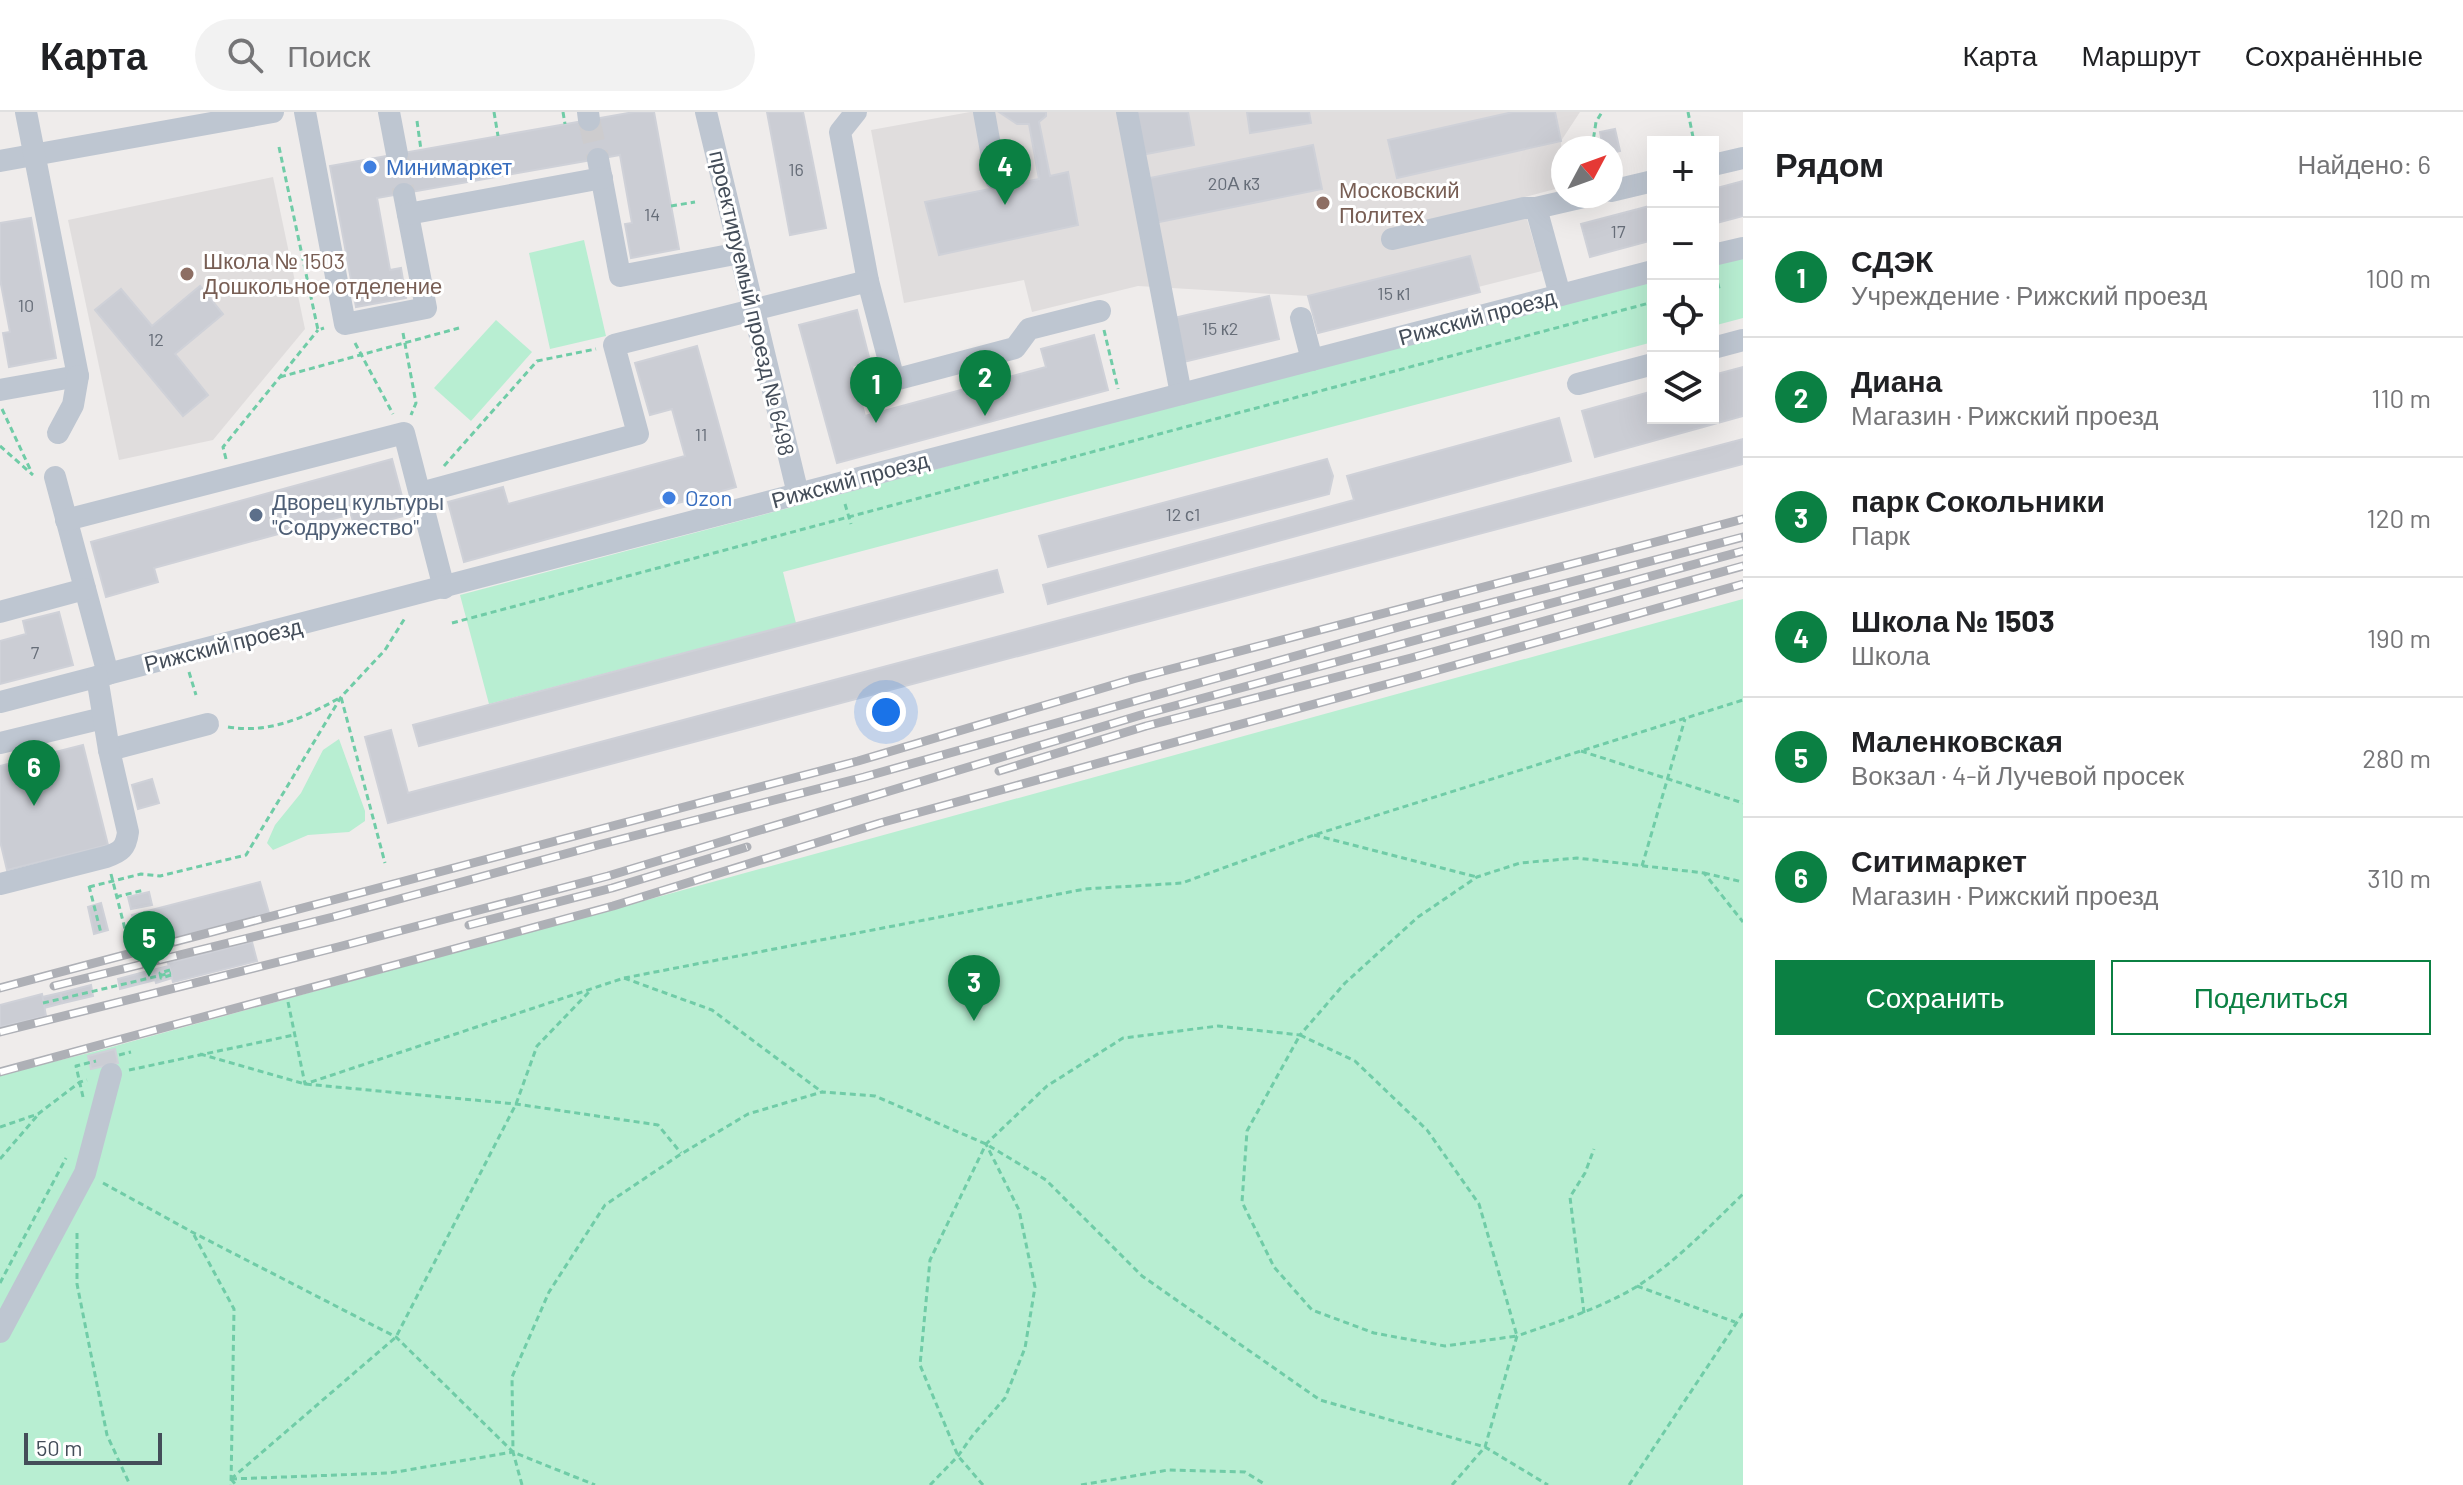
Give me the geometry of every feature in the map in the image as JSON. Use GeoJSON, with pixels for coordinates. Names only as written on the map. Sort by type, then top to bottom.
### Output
{"type":"FeatureCollection","features":[{"type":"Feature","properties":{"kind":"street"},"geometry":{"type":"LineString","coordinates":[[26,112],[78,376],[73,405],[58,433]]}},
{"type":"Feature","properties":{"kind":"street"},"geometry":{"type":"LineString","coordinates":[[0,161],[273,112]]}},
{"type":"Feature","properties":{"kind":"street"},"geometry":{"type":"LineString","coordinates":[[305,112],[345,324],[426,308],[406,204],[600,168],[620,276],[740,253]]}},
{"type":"Feature","properties":{"kind":"street"},"geometry":{"type":"LineString","coordinates":[[389,112],[397,154]]}},
{"type":"Feature","properties":{"kind":"street","name":"проектируемый проезд № 6498"},"geometry":{"type":"LineString","coordinates":[[706,112],[798,494]]}},
{"type":"Feature","properties":{"kind":"street"},"geometry":{"type":"LineString","coordinates":[[856,112],[840,132],[868,281],[894,380],[1015,348],[1029,329],[1100,311]]}},
{"type":"Feature","properties":{"kind":"street"},"geometry":{"type":"LineString","coordinates":[[984,112],[996,179]]}},
{"type":"Feature","properties":{"kind":"street"},"geometry":{"type":"LineString","coordinates":[[1127,112],[1181,394]]}},
{"type":"Feature","properties":{"kind":"street"},"geometry":{"type":"LineString","coordinates":[[1719,164],[1743,158]]}},
{"type":"Feature","properties":{"kind":"street"},"geometry":{"type":"LineString","coordinates":[[1623,188],[1647,182]]}},
{"type":"Feature","properties":{"kind":"street"},"geometry":{"type":"LineString","coordinates":[[1392,239],[1551,205]]}},
{"type":"Feature","properties":{"kind":"street"},"geometry":{"type":"LineString","coordinates":[[1536,208],[1560,295]]}},
{"type":"Feature","properties":{"kind":"street"},"geometry":{"type":"LineString","coordinates":[[1719,256],[1743,248]]}},
{"type":"Feature","properties":{"kind":"street","name":"Рижский проезд"},"geometry":{"type":"LineString","coordinates":[[0,702],[1647,273]]}},
{"type":"Feature","properties":{"kind":"street"},"geometry":{"type":"LineString","coordinates":[[420,493],[638,434],[614,345],[868,281]]}},
{"type":"Feature","properties":{"kind":"street"},"geometry":{"type":"LineString","coordinates":[[1301,318],[1312,360]]}},
{"type":"Feature","properties":{"kind":"street"},"geometry":{"type":"LineString","coordinates":[[1719,346],[1743,340]]}},
{"type":"Feature","properties":{"kind":"street"},"geometry":{"type":"LineString","coordinates":[[1578,384],[1647,366]]}},
{"type":"Feature","properties":{"kind":"street"},"geometry":{"type":"LineString","coordinates":[[0,390],[78,376]]}},
{"type":"Feature","properties":{"kind":"street"},"geometry":{"type":"LineString","coordinates":[[66,520],[404,433],[444,588]]}},
{"type":"Feature","properties":{"kind":"street"},"geometry":{"type":"LineString","coordinates":[[0,884],[106,857],[119,853],[127,845],[128,832],[103,718],[102,675],[85,589],[66,520],[43,475]]}},
{"type":"Feature","properties":{"kind":"street"},"geometry":{"type":"LineString","coordinates":[[0,612],[85,589]]}},
{"type":"Feature","properties":{"kind":"street"},"geometry":{"type":"LineString","coordinates":[[0,743],[103,718]]}},
{"type":"Feature","properties":{"kind":"street"},"geometry":{"type":"LineString","coordinates":[[109,750],[208,724]]}},
{"type":"Feature","properties":{"kind":"street"},"geometry":{"type":"LineString","coordinates":[[0,1332],[85,1173],[111,1074]]}},
{"type":"Feature","properties":{"kind":"path"},"geometry":{"type":"LineString","coordinates":[[494,112],[498,136]]}},
{"type":"Feature","properties":{"kind":"path"},"geometry":{"type":"LineString","coordinates":[[563,112],[565,124]]}},
{"type":"Feature","properties":{"kind":"path"},"geometry":{"type":"LineString","coordinates":[[1594,136],[1596,122],[1602,112]]}},
{"type":"Feature","properties":{"kind":"path"},"geometry":{"type":"LineString","coordinates":[[1688,112],[1693,136]]}},
{"type":"Feature","properties":{"kind":"path"},"geometry":{"type":"LineString","coordinates":[[417,121],[421,150]]}},
{"type":"Feature","properties":{"kind":"path"},"geometry":{"type":"LineString","coordinates":[[279,147],[318,330]]}},
{"type":"Feature","properties":{"kind":"path"},"geometry":{"type":"LineString","coordinates":[[671,206],[695,202]]}},
{"type":"Feature","properties":{"kind":"path"},"geometry":{"type":"LineString","coordinates":[[452,623],[1647,304]]}},
{"type":"Feature","properties":{"kind":"path"},"geometry":{"type":"LineString","coordinates":[[1100,311],[1120,396]]}},
{"type":"Feature","properties":{"kind":"path"},"geometry":{"type":"LineString","coordinates":[[399,313],[416,403],[404,433]]}},
{"type":"Feature","properties":{"kind":"path"},"geometry":{"type":"LineString","coordinates":[[231,478],[223,447],[318,330],[345,324],[404,433]]}},
{"type":"Feature","properties":{"kind":"path"},"geometry":{"type":"LineString","coordinates":[[280,377],[459,328]]}},
{"type":"Feature","properties":{"kind":"path"},"geometry":{"type":"LineString","coordinates":[[420,493],[537,361],[614,345]]}},
{"type":"Feature","properties":{"kind":"path"},"geometry":{"type":"LineString","coordinates":[[0,406],[43,475]]}},
{"type":"Feature","properties":{"kind":"path"},"geometry":{"type":"LineString","coordinates":[[842,493],[851,524]]}},
{"type":"Feature","properties":{"kind":"path"},"geometry":{"type":"LineString","coordinates":[[89,887],[141,874],[160,876],[246,855],[341,697],[385,650],[408,611]]}},
{"type":"Feature","properties":{"kind":"path"},"geometry":{"type":"LineString","coordinates":[[208,724],[263,728],[304,718],[341,697]]}},
{"type":"Feature","properties":{"kind":"path"},"geometry":{"type":"LineString","coordinates":[[341,697],[385,863]]}},
{"type":"Feature","properties":{"kind":"path"},"geometry":{"type":"LineString","coordinates":[[305,1084],[624,978],[1085,889],[1182,883],[1314,835],[1743,700]]}},
{"type":"Feature","properties":{"kind":"path"},"geometry":{"type":"LineString","coordinates":[[1642,866],[1685,718]]}},
{"type":"Feature","properties":{"kind":"path"},"geometry":{"type":"LineString","coordinates":[[1581,751],[1743,803]]}},
{"type":"Feature","properties":{"kind":"path"},"geometry":{"type":"LineString","coordinates":[[1314,835],[1477,877]]}},
{"type":"Feature","properties":{"kind":"path"},"geometry":{"type":"LineString","coordinates":[[1743,882],[1704,873],[1577,858],[1520,863],[1477,877],[1418,917],[1345,983],[1300,1035],[1247,1131],[1242,1202],[1274,1267],[1312,1310],[1374,1333],[1445,1346],[1517,1336],[1584,1313],[1637,1286],[1697,1240],[1743,1194]]}},
{"type":"Feature","properties":{"kind":"path"},"geometry":{"type":"LineString","coordinates":[[1704,873],[1743,922]]}},
{"type":"Feature","properties":{"kind":"path"},"geometry":{"type":"LineString","coordinates":[[112,881],[125,929],[145,924],[144,921],[159,921]]}},
{"type":"Feature","properties":{"kind":"path"},"geometry":{"type":"LineString","coordinates":[[116,897],[144,890]]}},
{"type":"Feature","properties":{"kind":"path"},"geometry":{"type":"LineString","coordinates":[[94,905],[101,933]]}},
{"type":"Feature","properties":{"kind":"path"},"geometry":{"type":"LineString","coordinates":[[43,1003],[171,973]]}},
{"type":"Feature","properties":{"kind":"path"},"geometry":{"type":"LineString","coordinates":[[624,978],[712,1010],[822,1092]]}},
{"type":"Feature","properties":{"kind":"path"},"geometry":{"type":"LineString","coordinates":[[231,1479],[396,1337],[516,1104],[537,1046],[591,989]]}},
{"type":"Feature","properties":{"kind":"path"},"geometry":{"type":"LineString","coordinates":[[288,1002],[305,1084]]}},
{"type":"Feature","properties":{"kind":"path"},"geometry":{"type":"LineString","coordinates":[[983,1485],[958,1456],[920,1365],[930,1260],[986,1144],[1047,1086],[1123,1038],[1218,1026],[1300,1035],[1355,1061],[1427,1130],[1479,1204],[1517,1336],[1485,1447],[1452,1485]]}},
{"type":"Feature","properties":{"kind":"path"},"geometry":{"type":"LineString","coordinates":[[111,1074],[296,1035]]}},
{"type":"Feature","properties":{"kind":"path"},"geometry":{"type":"LineString","coordinates":[[200,1054],[305,1084],[516,1104],[658,1125],[681,1154]]}},
{"type":"Feature","properties":{"kind":"path"},"geometry":{"type":"LineString","coordinates":[[0,1159],[38,1114],[80,1082],[76,1066],[90,1063]]}},
{"type":"Feature","properties":{"kind":"path"},"geometry":{"type":"LineString","coordinates":[[522,1485],[513,1452],[512,1377],[549,1292],[605,1205],[748,1114],[822,1092],[875,1096],[986,1144],[1046,1180],[1142,1276],[1320,1400],[1485,1447],[1548,1485]]}},
{"type":"Feature","properties":{"kind":"path"},"geometry":{"type":"LineString","coordinates":[[0,1127],[38,1114]]}},
{"type":"Feature","properties":{"kind":"path"},"geometry":{"type":"LineString","coordinates":[[930,1485],[1005,1398],[1025,1348],[1035,1287],[1019,1210],[986,1144]]}},
{"type":"Feature","properties":{"kind":"path"},"geometry":{"type":"LineString","coordinates":[[1584,1313],[1570,1197],[1585,1173],[1594,1149]]}},
{"type":"Feature","properties":{"kind":"path"},"geometry":{"type":"LineString","coordinates":[[0,1283],[65,1162]]}},
{"type":"Feature","properties":{"kind":"path"},"geometry":{"type":"LineString","coordinates":[[143,1206],[396,1337],[513,1452],[595,1485]]}},
{"type":"Feature","properties":{"kind":"path"},"geometry":{"type":"LineString","coordinates":[[77,1231],[77,1284],[107,1435],[130,1485]]}},
{"type":"Feature","properties":{"kind":"path"},"geometry":{"type":"LineString","coordinates":[[192,1232],[234,1309],[231,1479],[234,1485]]}},
{"type":"Feature","properties":{"kind":"path"},"geometry":{"type":"LineString","coordinates":[[1637,1286],[1736,1323]]}},
{"type":"Feature","properties":{"kind":"path"},"geometry":{"type":"LineString","coordinates":[[1629,1485],[1743,1313]]}},
{"type":"Feature","properties":{"kind":"path"},"geometry":{"type":"LineString","coordinates":[[231,1479],[390,1473],[513,1452]]}},
{"type":"Feature","properties":{"kind":"path"},"geometry":{"type":"LineString","coordinates":[[1081,1485],[1168,1470],[1245,1472],[1266,1485]]}},
{"type":"Feature","properties":{"kind":"shaded area","name":"Московский Политех"},"geometry":{"type":"Polygon","coordinates":[[[970,112],[1580,112],[1564,136],[1551,136],[1551,190],[1521,198],[1542,271],[1478,287],[1470,256],[1308,296],[1138,286],[1032,312],[1024,280],[904,303],[871,130],[970,112]]]}},
{"type":"Feature","properties":{"kind":"shaded area","name":"Школа № 1503 Дошкольное отделение"},"geometry":{"type":"Polygon","coordinates":[[[273,177],[305,329],[213,440],[119,460],[68,220],[273,177]]]}},
{"type":"Feature","properties":{"kind":"green space"},"geometry":{"type":"Polygon","coordinates":[[[584,240],[606,336],[550,349],[529,253],[584,240]]]}},
{"type":"Feature","properties":{"kind":"green space"},"geometry":{"type":"Polygon","coordinates":[[[1743,255],[1743,318],[1719,324],[1719,280],[1719,261],[1743,255]]]}},
{"type":"Feature","properties":{"kind":"green space"},"geometry":{"type":"Polygon","coordinates":[[[1647,281],[1647,344],[783,572],[796,623],[489,704],[460,595],[1647,281]]]}},
{"type":"Feature","properties":{"kind":"green space"},"geometry":{"type":"Polygon","coordinates":[[[496,320],[532,352],[471,421],[434,388],[496,320]]]}},
{"type":"Feature","properties":{"kind":"green space"},"geometry":{"type":"Polygon","coordinates":[[[1743,599],[1743,1485],[0,1485],[0,1075],[97,1051],[1743,599]]]}},
{"type":"Feature","properties":{"kind":"green space"},"geometry":{"type":"Polygon","coordinates":[[[339,739],[365,811],[365,821],[349,832],[308,835],[273,850],[267,843],[275,825],[301,793],[323,750],[339,739]]]}},
{"type":"Feature","properties":{"kind":"building"},"geometry":{"type":"Polygon","coordinates":[[[634,112],[654,112],[679,249],[631,258],[625,224],[632,223],[620,155],[377,198],[390,270],[401,268],[406,298],[356,307],[330,166],[634,112]]]}},
{"type":"Feature","properties":{"kind":"building"},"geometry":{"type":"Polygon","coordinates":[[[767,112],[803,112],[826,228],[790,235],[767,112]]]}},
{"type":"Feature","properties":{"kind":"building"},"geometry":{"type":"Polygon","coordinates":[[[999,112],[1046,112],[1039,122],[1050,176],[1068,172],[1078,225],[939,255],[925,202],[1039,179],[1029,124],[1017,124],[999,112]]]}},
{"type":"Feature","properties":{"kind":"building"},"geometry":{"type":"Polygon","coordinates":[[[1133,112],[1188,112],[1194,145],[1141,155],[1133,112]]]}},
{"type":"Feature","properties":{"kind":"building"},"geometry":{"type":"Polygon","coordinates":[[[1247,112],[1309,112],[1311,123],[1250,133],[1247,112]]]}},
{"type":"Feature","properties":{"kind":"building"},"geometry":{"type":"Polygon","coordinates":[[[1513,112],[1555,112],[1560,136],[1551,136],[1551,143],[1397,178],[1388,140],[1513,112]]]}},
{"type":"Feature","properties":{"kind":"building"},"geometry":{"type":"Polygon","coordinates":[[[1615,129],[1617,136],[1601,136],[1600,132],[1615,129]]]}},
{"type":"Feature","properties":{"kind":"building"},"geometry":{"type":"Polygon","coordinates":[[[1313,145],[1322,189],[1154,223],[1145,179],[1313,145]]]}},
{"type":"Feature","properties":{"kind":"building"},"geometry":{"type":"Polygon","coordinates":[[[1743,181],[1743,216],[1719,222],[1719,187],[1743,181]]]}},
{"type":"Feature","properties":{"kind":"building"},"geometry":{"type":"Polygon","coordinates":[[[1647,207],[1647,242],[1590,257],[1581,224],[1647,207]]]}},
{"type":"Feature","properties":{"kind":"building"},"geometry":{"type":"Polygon","coordinates":[[[31,218],[56,358],[9,367],[3,333],[10,332],[0,279],[0,223],[31,218]]]}},
{"type":"Feature","properties":{"kind":"building"},"geometry":{"type":"Polygon","coordinates":[[[1470,256],[1480,292],[1318,333],[1308,296],[1470,256]]]}},
{"type":"Feature","properties":{"kind":"building"},"geometry":{"type":"Polygon","coordinates":[[[200,286],[223,314],[175,354],[208,395],[183,416],[95,310],[121,289],[152,326],[200,286]]]}},
{"type":"Feature","properties":{"kind":"building"},"geometry":{"type":"Polygon","coordinates":[[[1269,296],[1279,339],[1179,363],[1161,321],[1269,296]]]}},
{"type":"Feature","properties":{"kind":"building"},"geometry":{"type":"Polygon","coordinates":[[[857,310],[870,361],[852,366],[865,416],[1046,367],[1041,349],[1094,335],[1108,390],[837,463],[799,325],[857,310]]]}},
{"type":"Feature","properties":{"kind":"building"},"geometry":{"type":"Polygon","coordinates":[[[697,346],[736,487],[464,562],[448,502],[503,487],[508,504],[685,456],[672,409],[650,415],[635,363],[697,346]]]}},
{"type":"Feature","properties":{"kind":"building"},"geometry":{"type":"Polygon","coordinates":[[[1743,367],[1743,416],[1719,423],[1719,373],[1743,367]]]}},
{"type":"Feature","properties":{"kind":"building"},"geometry":{"type":"Polygon","coordinates":[[[1647,393],[1647,424],[1714,424],[1595,457],[1582,411],[1647,393]]]}},
{"type":"Feature","properties":{"kind":"building"},"geometry":{"type":"Polygon","coordinates":[[[1559,418],[1571,461],[1048,604],[1043,585],[1354,500],[1347,476],[1559,418]]]}},
{"type":"Feature","properties":{"kind":"building"},"geometry":{"type":"Polygon","coordinates":[[[1743,439],[1743,464],[388,823],[365,737],[391,730],[408,793],[1743,439]]]}},
{"type":"Feature","properties":{"kind":"building"},"geometry":{"type":"Polygon","coordinates":[[[392,459],[407,515],[355,529],[351,514],[154,568],[158,582],[106,597],[91,542],[392,459]]]}},
{"type":"Feature","properties":{"kind":"building"},"geometry":{"type":"Polygon","coordinates":[[[1327,459],[1333,476],[1329,494],[1048,567],[1039,536],[1327,459]]]}},
{"type":"Feature","properties":{"kind":"building"},"geometry":{"type":"Polygon","coordinates":[[[997,570],[1003,592],[419,746],[413,725],[997,570]]]}},
{"type":"Feature","properties":{"kind":"building"},"geometry":{"type":"Polygon","coordinates":[[[59,612],[73,665],[0,684],[0,641],[26,634],[23,621],[59,612]]]}},
{"type":"Feature","properties":{"kind":"building"},"geometry":{"type":"Polygon","coordinates":[[[83,745],[108,845],[7,870],[0,841],[0,766],[83,745]]]}},
{"type":"Feature","properties":{"kind":"building"},"geometry":{"type":"Polygon","coordinates":[[[152,779],[159,803],[138,809],[132,785],[152,779]]]}},
{"type":"Feature","properties":{"kind":"building"},"geometry":{"type":"Polygon","coordinates":[[[260,882],[269,913],[140,947],[132,915],[260,882]]]}},
{"type":"Feature","properties":{"kind":"building"},"geometry":{"type":"Polygon","coordinates":[[[149,892],[152,905],[131,909],[128,897],[149,892]]]}},
{"type":"Feature","properties":{"kind":"building"},"geometry":{"type":"Polygon","coordinates":[[[101,903],[108,930],[94,934],[88,907],[101,903]]]}},
{"type":"Feature","properties":{"kind":"building"},"geometry":{"type":"Polygon","coordinates":[[[252,942],[257,961],[173,982],[168,963],[252,942]]]}},
{"type":"Feature","properties":{"kind":"building"},"geometry":{"type":"Polygon","coordinates":[[[169,966],[172,978],[156,983],[152,970],[169,966]]]}},
{"type":"Feature","properties":{"kind":"building"},"geometry":{"type":"Polygon","coordinates":[[[152,970],[155,980],[120,989],[118,979],[152,970]]]}},
{"type":"Feature","properties":{"kind":"building"},"geometry":{"type":"Polygon","coordinates":[[[91,985],[93,996],[63,1003],[60,993],[91,985]]]}},
{"type":"Feature","properties":{"kind":"building"},"geometry":{"type":"Polygon","coordinates":[[[60,993],[63,1003],[44,1008],[42,997],[60,993]]]}},
{"type":"Feature","properties":{"kind":"building"},"geometry":{"type":"Polygon","coordinates":[[[42,994],[46,1016],[0,1027],[0,1005],[42,994]]]}},
{"type":"Feature","properties":{"kind":"building"},"geometry":{"type":"Polygon","coordinates":[[[115,1049],[118,1063],[91,1069],[88,1056],[115,1049]]]}},
{"type":"Feature","properties":{"kind":"tunnel"},"geometry":{"type":"LineString","coordinates":[[589,120],[598,159]]}},
{"type":"Feature","properties":{"kind":"tunnel"},"geometry":{"type":"LineString","coordinates":[[397,154],[404,194]]}},
{"type":"Feature","properties":{"kind":"railway"},"geometry":{"type":"LineString","coordinates":[[0,988],[858,761],[1133,679],[1743,519]]}},
{"type":"Feature","properties":{"kind":"railway"},"geometry":{"type":"LineString","coordinates":[[54,986],[333,917],[864,777],[1406,625],[1743,537]]}},
{"type":"Feature","properties":{"kind":"railway"},"geometry":{"type":"LineString","coordinates":[[0,1032],[608,876],[1141,715],[1743,551]]}},
{"type":"Feature","properties":{"kind":"railway"},"geometry":{"type":"LineString","coordinates":[[999,771],[1146,726],[1411,658],[1743,566]]}},
{"type":"Feature","properties":{"kind":"railway"},"geometry":{"type":"LineString","coordinates":[[0,1072],[613,906],[880,823],[1743,584]]}},
{"type":"Feature","properties":{"kind":"railway"},"geometry":{"type":"LineString","coordinates":[[469,925],[612,888],[747,847]]}},
{"type":"Feature","properties":{"kind":"place","name":"Минимаркет"},"geometry":{"type":"Point","coordinates":[370,167]}},
{"type":"Feature","properties":{"kind":"place","name":"Московский Политех"},"geometry":{"type":"Point","coordinates":[1323,203]}},
{"type":"Feature","properties":{"kind":"place","name":"Школа № 1503"},"geometry":{"type":"Point","coordinates":[1005,205]}},
{"type":"Feature","properties":{"kind":"place","name":"Школа № 1503 Дошкольное отделение"},"geometry":{"type":"Point","coordinates":[187,274]}},
{"type":"Feature","properties":{"kind":"place","name":"Диана"},"geometry":{"type":"Point","coordinates":[985,416]}},
{"type":"Feature","properties":{"kind":"place","name":"СДЭК"},"geometry":{"type":"Point","coordinates":[876,423]}},
{"type":"Feature","properties":{"kind":"place","name":"Ozon"},"geometry":{"type":"Point","coordinates":[669,498]}},
{"type":"Feature","properties":{"kind":"place","name":"Дворец культуры \"Содружество\""},"geometry":{"type":"Point","coordinates":[256,515]}},
{"type":"Feature","properties":{"kind":"place","name":"Ситимаркет"},"geometry":{"type":"Point","coordinates":[34,806]}},
{"type":"Feature","properties":{"kind":"place","name":"Маленковская"},"geometry":{"type":"Point","coordinates":[149,977]}},
{"type":"Feature","properties":{"kind":"place","name":"парк Сокольники"},"geometry":{"type":"Point","coordinates":[974,1021]}}]}
